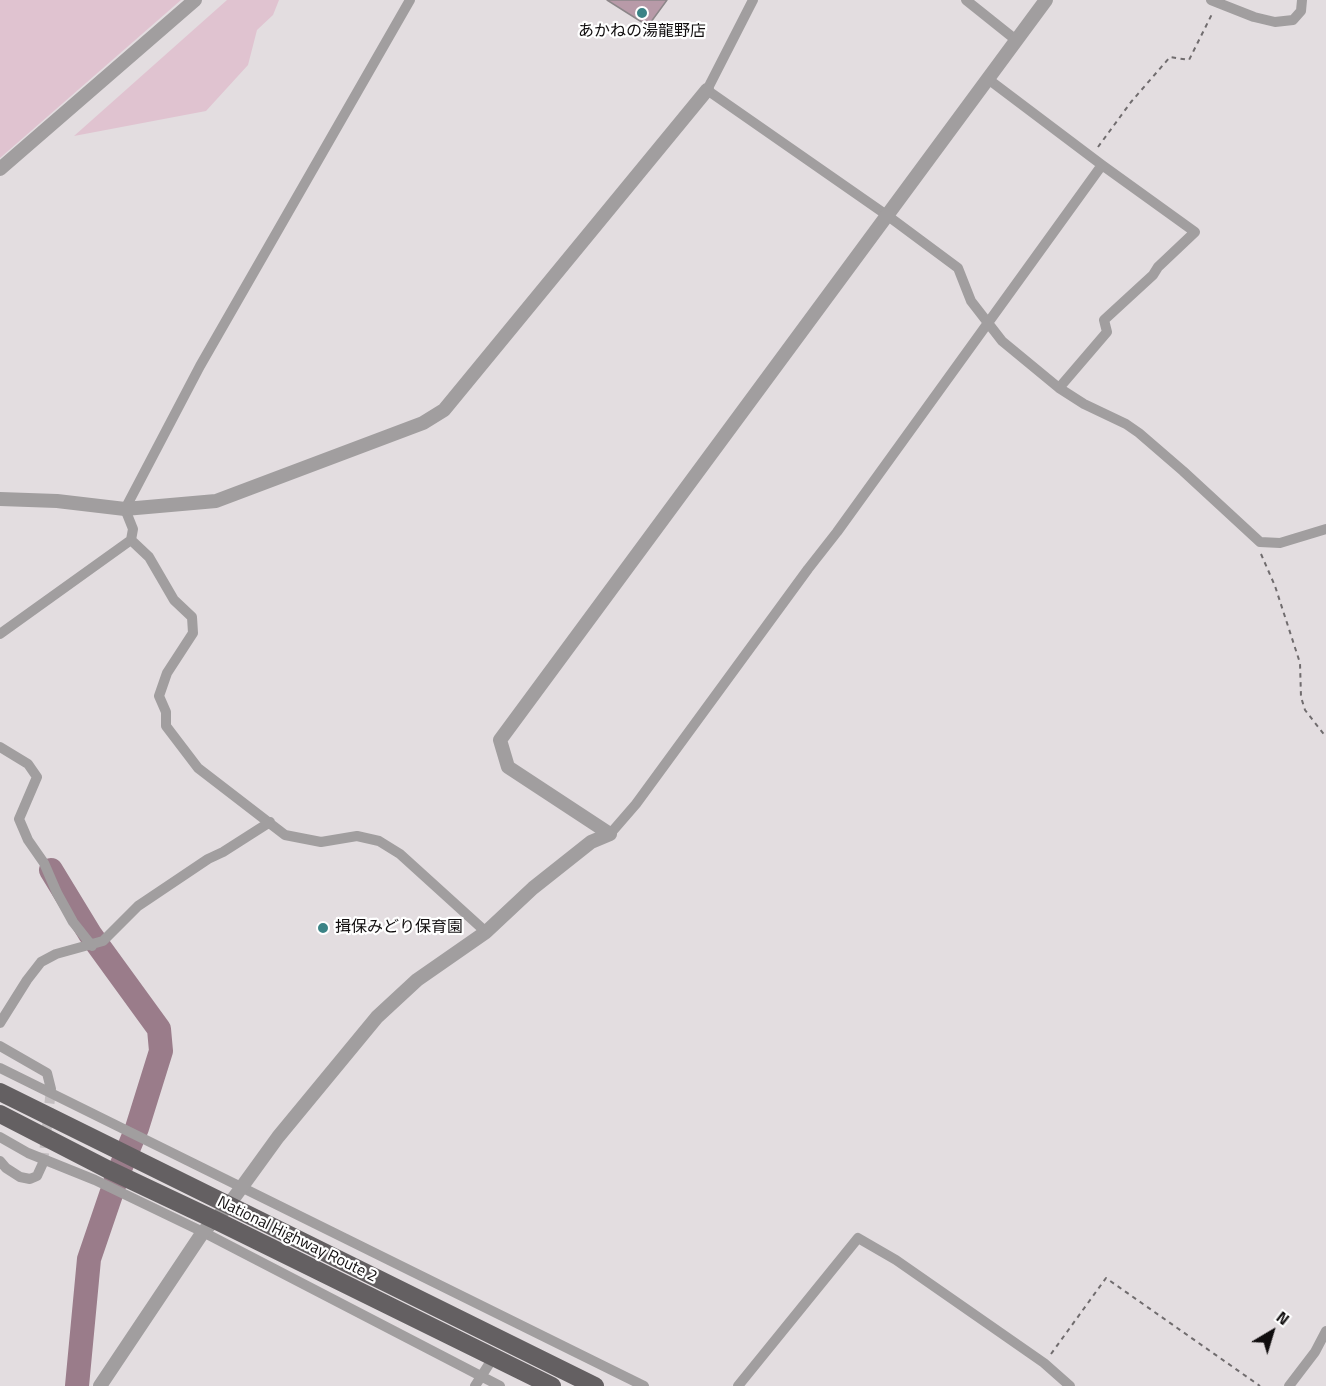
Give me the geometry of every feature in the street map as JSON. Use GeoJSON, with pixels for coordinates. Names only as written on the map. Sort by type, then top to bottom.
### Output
{"type":"FeatureCollection","features":[{"type":"Feature","properties":{"kind":"highway","name":"National Highway Route 2"},"geometry":{"type":"LineString","coordinates":[[0,1092],[595,1386]]}},
{"type":"Feature","properties":{"kind":"highway","name":"National Highway Route 2"},"geometry":{"type":"LineString","coordinates":[[0,1114],[128,1188],[552,1386]]}},
{"type":"Feature","properties":{"kind":"street"},"geometry":{"type":"LineString","coordinates":[[0,169],[195,0]]}},
{"type":"Feature","properties":{"kind":"street"},"geometry":{"type":"LineString","coordinates":[[0,634],[131,540],[133,529],[125,509],[200,366],[410,0]]}},
{"type":"Feature","properties":{"kind":"street"},"geometry":{"type":"LineString","coordinates":[[0,499],[57,501],[125,509],[216,501],[423,423],[444,410],[707,90],[753,0]]}},
{"type":"Feature","properties":{"kind":"street"},"geometry":{"type":"LineString","coordinates":[[966,0],[1016,40]]}},
{"type":"Feature","properties":{"kind":"street"},"geometry":{"type":"LineString","coordinates":[[610,834],[508,767],[500,740],[1046,0]]}},
{"type":"Feature","properties":{"kind":"street"},"geometry":{"type":"LineString","coordinates":[[1214,2],[1275,22],[1293,20],[1301,11],[1302,0]]}},
{"type":"Feature","properties":{"kind":"street"},"geometry":{"type":"LineString","coordinates":[[988,79],[1101,165],[1195,232],[1158,267],[1154,275],[1104,320],[1107,332],[1059,388]]}},
{"type":"Feature","properties":{"kind":"street"},"geometry":{"type":"LineString","coordinates":[[707,90],[888,216],[958,268],[971,301],[986,323],[1002,340],[1059,388],[1139,433],[1184,471],[1260,542],[1280,543],[1326,529]]}},
{"type":"Feature","properties":{"kind":"street"},"geometry":{"type":"LineString","coordinates":[[100,1386],[209,1226],[228,1206],[278,1137],[377,1017],[417,980],[486,932],[549,875],[591,842],[610,834],[636,804],[932,402],[986,323],[1101,165]]}},
{"type":"Feature","properties":{"kind":"street"},"geometry":{"type":"LineString","coordinates":[[131,540],[149,557],[174,600],[192,618],[193,633],[167,673],[159,696],[166,712],[166,726],[198,768],[285,835],[321,842],[357,836],[380,841],[400,854],[486,932]]}},
{"type":"Feature","properties":{"kind":"street"},"geometry":{"type":"LineString","coordinates":[[0,747],[28,764],[37,777],[19,819],[28,840],[44,863],[57,893],[92,946]]}},
{"type":"Feature","properties":{"kind":"street"},"geometry":{"type":"LineString","coordinates":[[0,1023],[41,962],[56,954],[92,946],[103,941],[138,906],[270,822]]}},
{"type":"Feature","properties":{"kind":"street"},"geometry":{"type":"LineString","coordinates":[[0,1046],[47,1073],[51,1089]]}},
{"type":"Feature","properties":{"kind":"street"},"geometry":{"type":"LineString","coordinates":[[0,1068],[644,1386]]}},
{"type":"Feature","properties":{"kind":"street"},"geometry":{"type":"LineString","coordinates":[[0,1137],[28,1154],[101,1174]]}},
{"type":"Feature","properties":{"kind":"street"},"geometry":{"type":"LineString","coordinates":[[0,1161],[20,1177],[30,1179],[37,1176],[43,1163]]}},
{"type":"Feature","properties":{"kind":"street"},"geometry":{"type":"LineString","coordinates":[[209,1226],[478,1382],[500,1386]]}},
{"type":"Feature","properties":{"kind":"street"},"geometry":{"type":"LineString","coordinates":[[738,1386],[858,1238],[896,1260],[1044,1363],[1070,1386]]}},
{"type":"Feature","properties":{"kind":"street"},"geometry":{"type":"LineString","coordinates":[[1289,1386],[1315,1352],[1326,1331]]}},
{"type":"Feature","properties":{"kind":"street"},"geometry":{"type":"LineString","coordinates":[[478,1382],[493,1358]]}},
{"type":"Feature","properties":{"kind":"path"},"geometry":{"type":"LineString","coordinates":[[1090,156],[1131,102],[1170,57],[1189,60],[1214,2]]}},
{"type":"Feature","properties":{"kind":"path"},"geometry":{"type":"LineString","coordinates":[[1260,542],[1261,553],[1275,586],[1300,663],[1301,698],[1305,711],[1326,738]]}},
{"type":"Feature","properties":{"kind":"path"},"geometry":{"type":"LineString","coordinates":[[1044,1363],[1106,1278],[1260,1386]]}},
{"type":"Feature","properties":{"kind":"shaded area"},"geometry":{"type":"Polygon","coordinates":[[[0,0],[181,0],[0,158],[0,0]]]}},
{"type":"Feature","properties":{"kind":"shaded area"},"geometry":{"type":"Polygon","coordinates":[[[227,0],[279,0],[273,15],[257,30],[248,65],[206,111],[74,136],[227,0]]]}},
{"type":"Feature","properties":{"kind":"building","name":"あかねの湯龍野店"},"geometry":{"type":"Polygon","coordinates":[[[607,0],[667,0],[648,26],[607,0]]]}},
{"type":"Feature","properties":{"kind":"waterway"},"geometry":{"type":"LineString","coordinates":[[51,870],[90,934],[159,1029],[161,1051],[137,1128],[118,1174],[89,1259],[77,1386]]}},
{"type":"Feature","properties":{"kind":"tunnel"},"geometry":{"type":"LineString","coordinates":[[43,1163],[51,1089]]}},
{"type":"Feature","properties":{"kind":"place","name":"あかねの湯龍野店"},"geometry":{"type":"Point","coordinates":[642,13]}},
{"type":"Feature","properties":{"kind":"place","name":"揖保みどり保育園"},"geometry":{"type":"Point","coordinates":[323,928]}}]}
